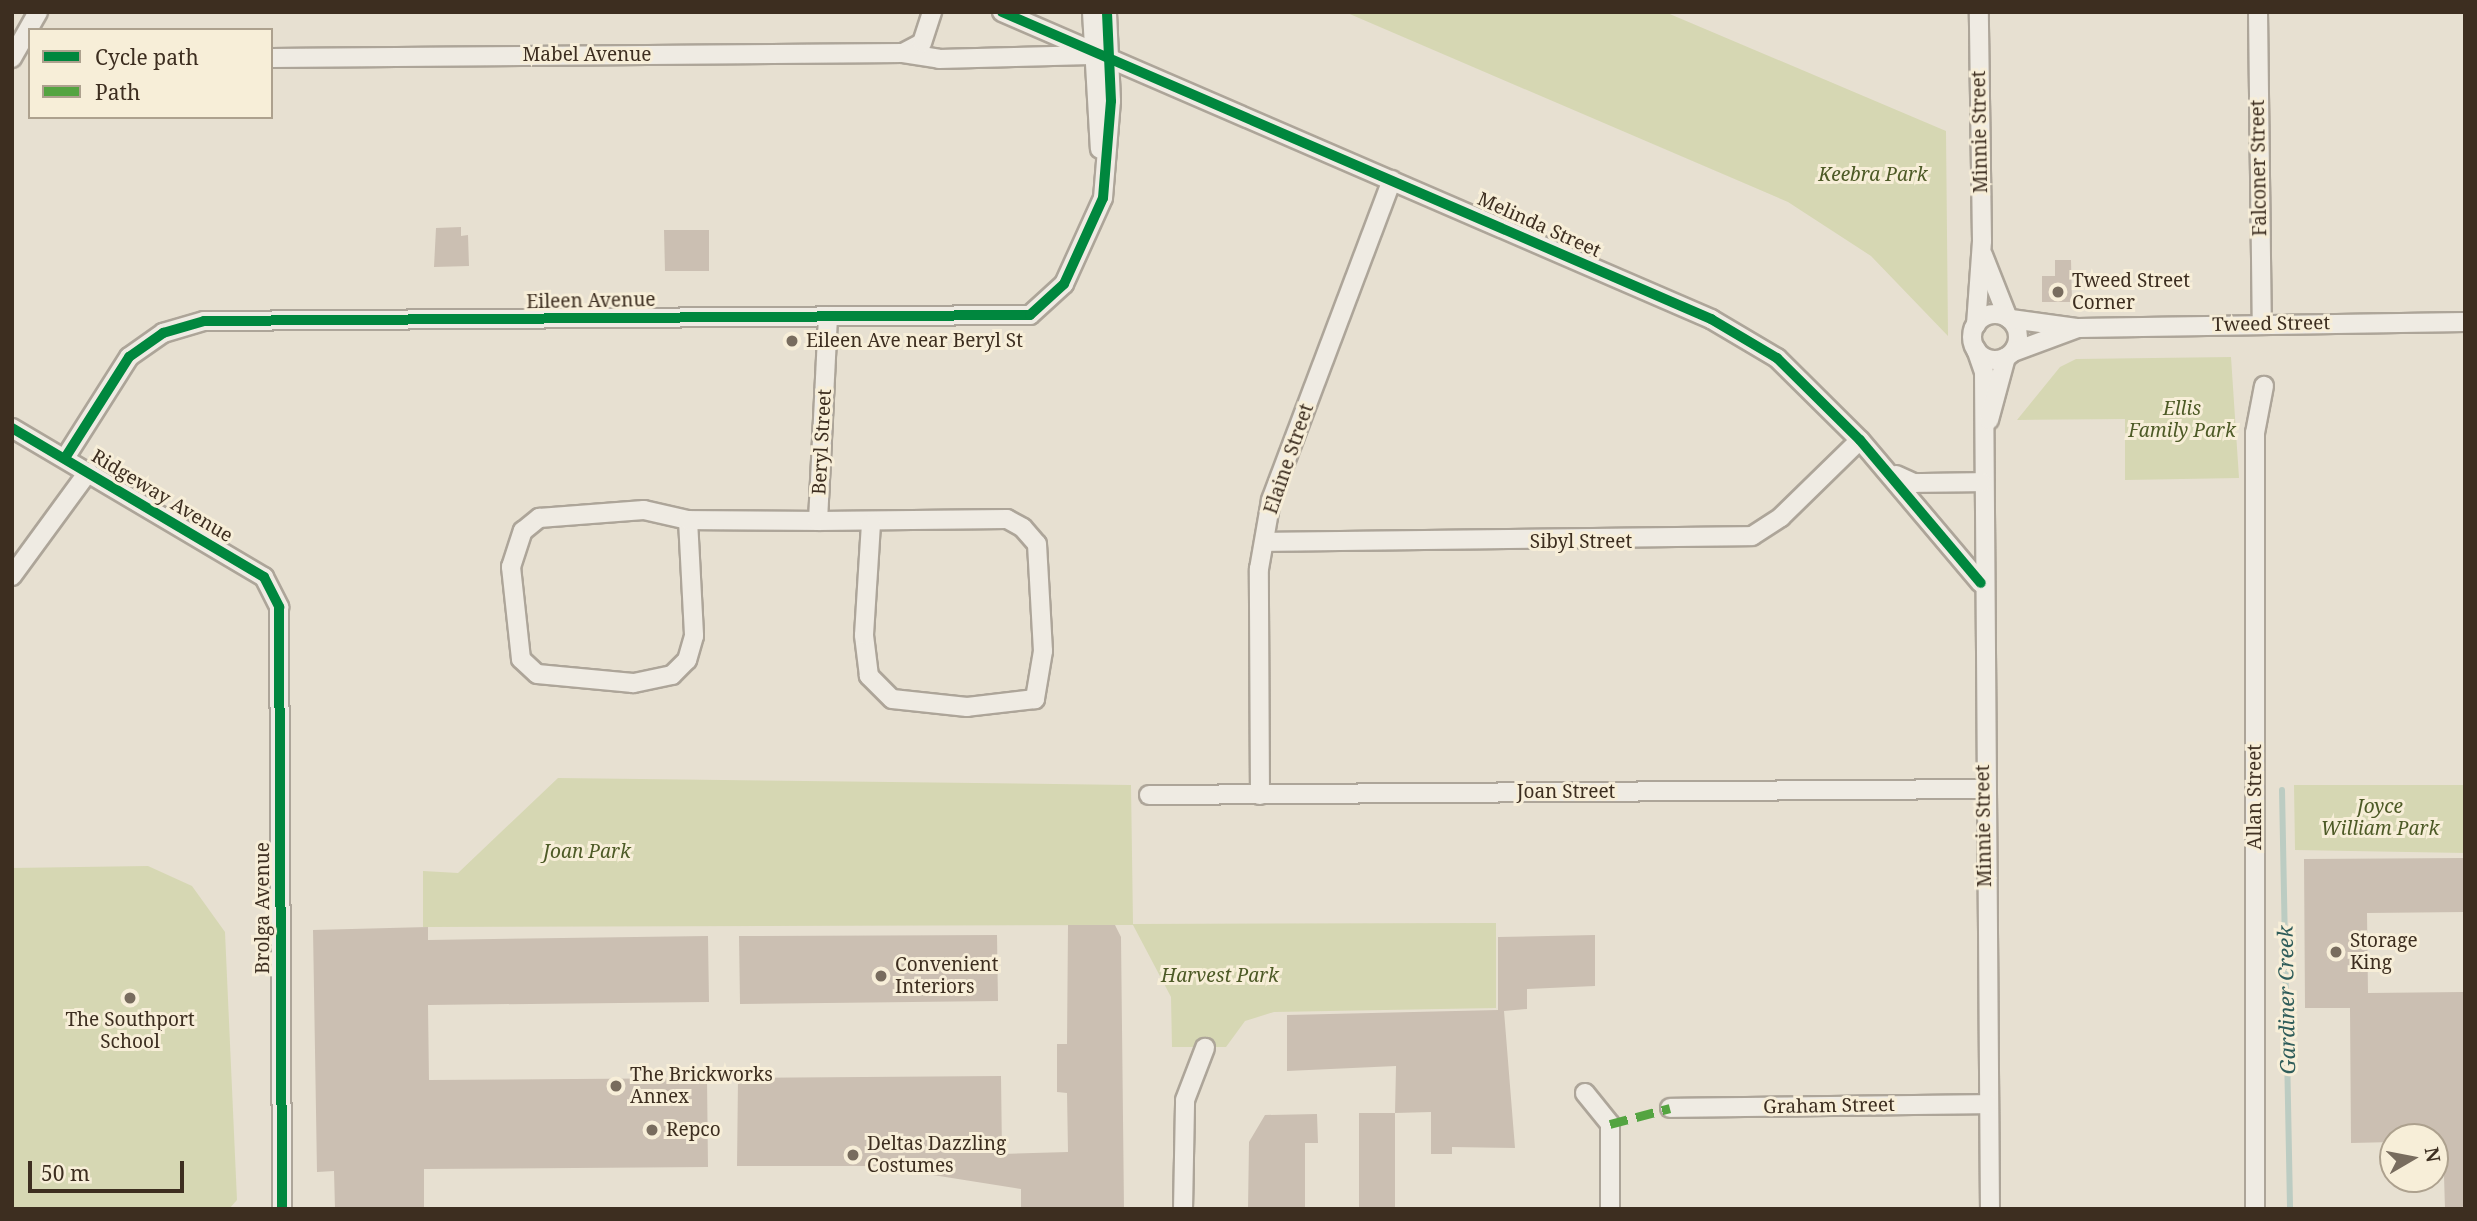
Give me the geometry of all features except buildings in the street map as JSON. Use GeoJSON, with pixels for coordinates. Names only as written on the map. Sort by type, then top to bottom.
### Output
{"type":"FeatureCollection","features":[{"type":"Feature","properties":{"kind":"street"},"geometry":{"type":"LineString","coordinates":[[903,53],[922,43],[932,12]]}},
{"type":"Feature","properties":{"kind":"street","name":"Melinda Street"},"geometry":{"type":"LineString","coordinates":[[1002,12],[1711,319],[1777,358],[1891,470],[1981,583]]}},
{"type":"Feature","properties":{"kind":"street"},"geometry":{"type":"LineString","coordinates":[[1091,12],[1098,55]]}},
{"type":"Feature","properties":{"kind":"street"},"geometry":{"type":"LineString","coordinates":[[1098,55],[1107,12]]}},
{"type":"Feature","properties":{"kind":"street","name":"Minnie Street"},"geometry":{"type":"LineString","coordinates":[[1976,325],[1982,252],[1979,12]]}},
{"type":"Feature","properties":{"kind":"street","name":"Falconer Street"},"geometry":{"type":"LineString","coordinates":[[2258,12],[2262,324]]}},
{"type":"Feature","properties":{"kind":"street"},"geometry":{"type":"LineString","coordinates":[[12,58],[26,41]]}},
{"type":"Feature","properties":{"kind":"street","name":"Mabel Avenue"},"geometry":{"type":"LineString","coordinates":[[273,58],[903,53],[939,59],[1098,55]]}},
{"type":"Feature","properties":{"kind":"street","name":"Eileen Avenue"},"geometry":{"type":"LineString","coordinates":[[65,458],[129,357],[163,333],[204,321],[1030,315],[1064,284],[1104,187],[1098,55]]}},
{"type":"Feature","properties":{"kind":"street","name":"Elaine Street"},"geometry":{"type":"LineString","coordinates":[[1260,795],[1265,542],[1271,500],[1392,180]]}},
{"type":"Feature","properties":{"kind":"street","name":"Minnie Street"},"geometry":{"type":"LineString","coordinates":[[1982,252],[2009,318]]}},
{"type":"Feature","properties":{"kind":"street"},"geometry":{"type":"LineString","coordinates":[[1990,314],[2009,318],[2018,335],[2009,355],[1992,360],[1976,349],[1976,325],[1990,314]]}},
{"type":"Feature","properties":{"kind":"street","name":"Beryl Street"},"geometry":{"type":"LineString","coordinates":[[688,520],[694,636],[687,660],[672,675],[633,683],[537,674],[521,659],[511,566],[523,531],[539,518],[644,510],[688,520],[818,521],[828,316]]}},
{"type":"Feature","properties":{"kind":"street","name":"Tweed Street"},"geometry":{"type":"LineString","coordinates":[[2009,318],[2078,328],[2465,323]]}},
{"type":"Feature","properties":{"kind":"street","name":"Tweed Street"},"geometry":{"type":"LineString","coordinates":[[2009,355],[2078,328]]}},
{"type":"Feature","properties":{"kind":"street","name":"Minnie Street"},"geometry":{"type":"LineString","coordinates":[[1976,349],[1984,369],[1981,583],[1990,1209]]}},
{"type":"Feature","properties":{"kind":"street","name":"Minnie Street"},"geometry":{"type":"LineString","coordinates":[[1983,443],[2009,355]]}},
{"type":"Feature","properties":{"kind":"street","name":"Allan Street"},"geometry":{"type":"LineString","coordinates":[[2255,1209],[2255,433],[2264,386]]}},
{"type":"Feature","properties":{"kind":"street","name":"Ridgeway Avenue"},"geometry":{"type":"LineString","coordinates":[[12,428],[264,577],[279,607]]}},
{"type":"Feature","properties":{"kind":"street","name":"Sibyl Street"},"geometry":{"type":"LineString","coordinates":[[1265,542],[1752,536],[1781,517],[1860,440]]}},
{"type":"Feature","properties":{"kind":"street","name":"Melinda Street"},"geometry":{"type":"LineString","coordinates":[[1891,470],[1914,483],[1982,482]]}},
{"type":"Feature","properties":{"kind":"street"},"geometry":{"type":"LineString","coordinates":[[12,576],[88,472]]}},
{"type":"Feature","properties":{"kind":"street"},"geometry":{"type":"LineString","coordinates":[[818,521],[871,523],[1007,519],[1023,528],[1037,544],[1042,651],[1035,699],[967,707],[892,699],[869,676],[864,635],[871,523]]}},
{"type":"Feature","properties":{"kind":"street","name":"Brolga Avenue"},"geometry":{"type":"LineString","coordinates":[[279,607],[282,1209]]}},
{"type":"Feature","properties":{"kind":"street","name":"Joan Street"},"geometry":{"type":"LineString","coordinates":[[1149,795],[1983,789]]}},
{"type":"Feature","properties":{"kind":"street"},"geometry":{"type":"LineString","coordinates":[[1183,1209],[1185,1100],[1205,1048]]}},
{"type":"Feature","properties":{"kind":"street"},"geometry":{"type":"LineString","coordinates":[[1585,1093],[1610,1124],[1611,1209]]}},
{"type":"Feature","properties":{"kind":"street","name":"Graham Street"},"geometry":{"type":"LineString","coordinates":[[1670,1108],[1989,1104]]}},
{"type":"Feature","properties":{"kind":"green space","name":"Keebra Park"},"geometry":{"type":"Polygon","coordinates":[[[1345,12],[1665,12],[1946,131],[1948,336],[1871,256],[1788,202],[1345,12]]]}},
{"type":"Feature","properties":{"kind":"green space","name":"Ellis Family Park"},"geometry":{"type":"Polygon","coordinates":[[[2231,357],[2239,478],[2125,480],[2125,419],[2017,420],[2060,367],[2076,359],[2231,357]]]}},
{"type":"Feature","properties":{"kind":"green space","name":"Joan Park"},"geometry":{"type":"Polygon","coordinates":[[[558,778],[1131,785],[1133,924],[1496,923],[1496,1008],[1274,1012],[1245,1021],[1226,1047],[1172,1047],[1171,997],[1133,925],[423,927],[423,871],[458,873],[558,778]]]}},
{"type":"Feature","properties":{"kind":"green space","name":"Joyce William Park"},"geometry":{"type":"Polygon","coordinates":[[[2294,785],[2465,785],[2465,853],[2295,850],[2294,785]]]}},
{"type":"Feature","properties":{"kind":"green space","name":"The Southport School"},"geometry":{"type":"Polygon","coordinates":[[[148,866],[192,886],[225,932],[237,1200],[229,1209],[12,1209],[12,868],[148,866]]]}},
{"type":"Feature","properties":{"kind":"waterway","name":"Gardiner Creek"},"geometry":{"type":"LineString","coordinates":[[2282,790],[2290,1209]]}},
{"type":"Feature","properties":{"kind":"marked path"},"geometry":{"type":"LineString","coordinates":[[1610,1124],[1670,1108]]}},
{"type":"Feature","properties":{"kind":"cycle path"},"geometry":{"type":"LineString","coordinates":[[1002,12],[1711,319],[1777,358],[1860,440],[1981,583]]}},
{"type":"Feature","properties":{"kind":"cycle path"},"geometry":{"type":"LineString","coordinates":[[65,458],[129,357],[163,333],[204,321],[1030,315],[1064,284],[1103,198],[1111,101],[1107,12]]}},
{"type":"Feature","properties":{"kind":"cycle path"},"geometry":{"type":"LineString","coordinates":[[12,428],[264,577],[279,607],[282,1209]]}},
{"type":"Feature","properties":{"kind":"place","name":"Tweed Street Corner"},"geometry":{"type":"Point","coordinates":[2058,292]}},
{"type":"Feature","properties":{"kind":"place","name":"Eileen Ave near Beryl St"},"geometry":{"type":"Point","coordinates":[792,341]}},
{"type":"Feature","properties":{"kind":"place","name":"Storage King"},"geometry":{"type":"Point","coordinates":[2336,952]}},
{"type":"Feature","properties":{"kind":"place","name":"Convenient Interiors"},"geometry":{"type":"Point","coordinates":[881,976]}},
{"type":"Feature","properties":{"kind":"place","name":"The Southport School"},"geometry":{"type":"Point","coordinates":[130,998]}},
{"type":"Feature","properties":{"kind":"place","name":"The Brickworks Annex"},"geometry":{"type":"Point","coordinates":[616,1086]}},
{"type":"Feature","properties":{"kind":"place","name":"Repco"},"geometry":{"type":"Point","coordinates":[652,1130]}},
{"type":"Feature","properties":{"kind":"place","name":"Deltas Dazzling Costumes"},"geometry":{"type":"Point","coordinates":[853,1155]}},
{"type":"Feature","properties":{"kind":"park label","name":"Harvest Park"},"geometry":{"type":"Point","coordinates":[1220,976]}}]}
